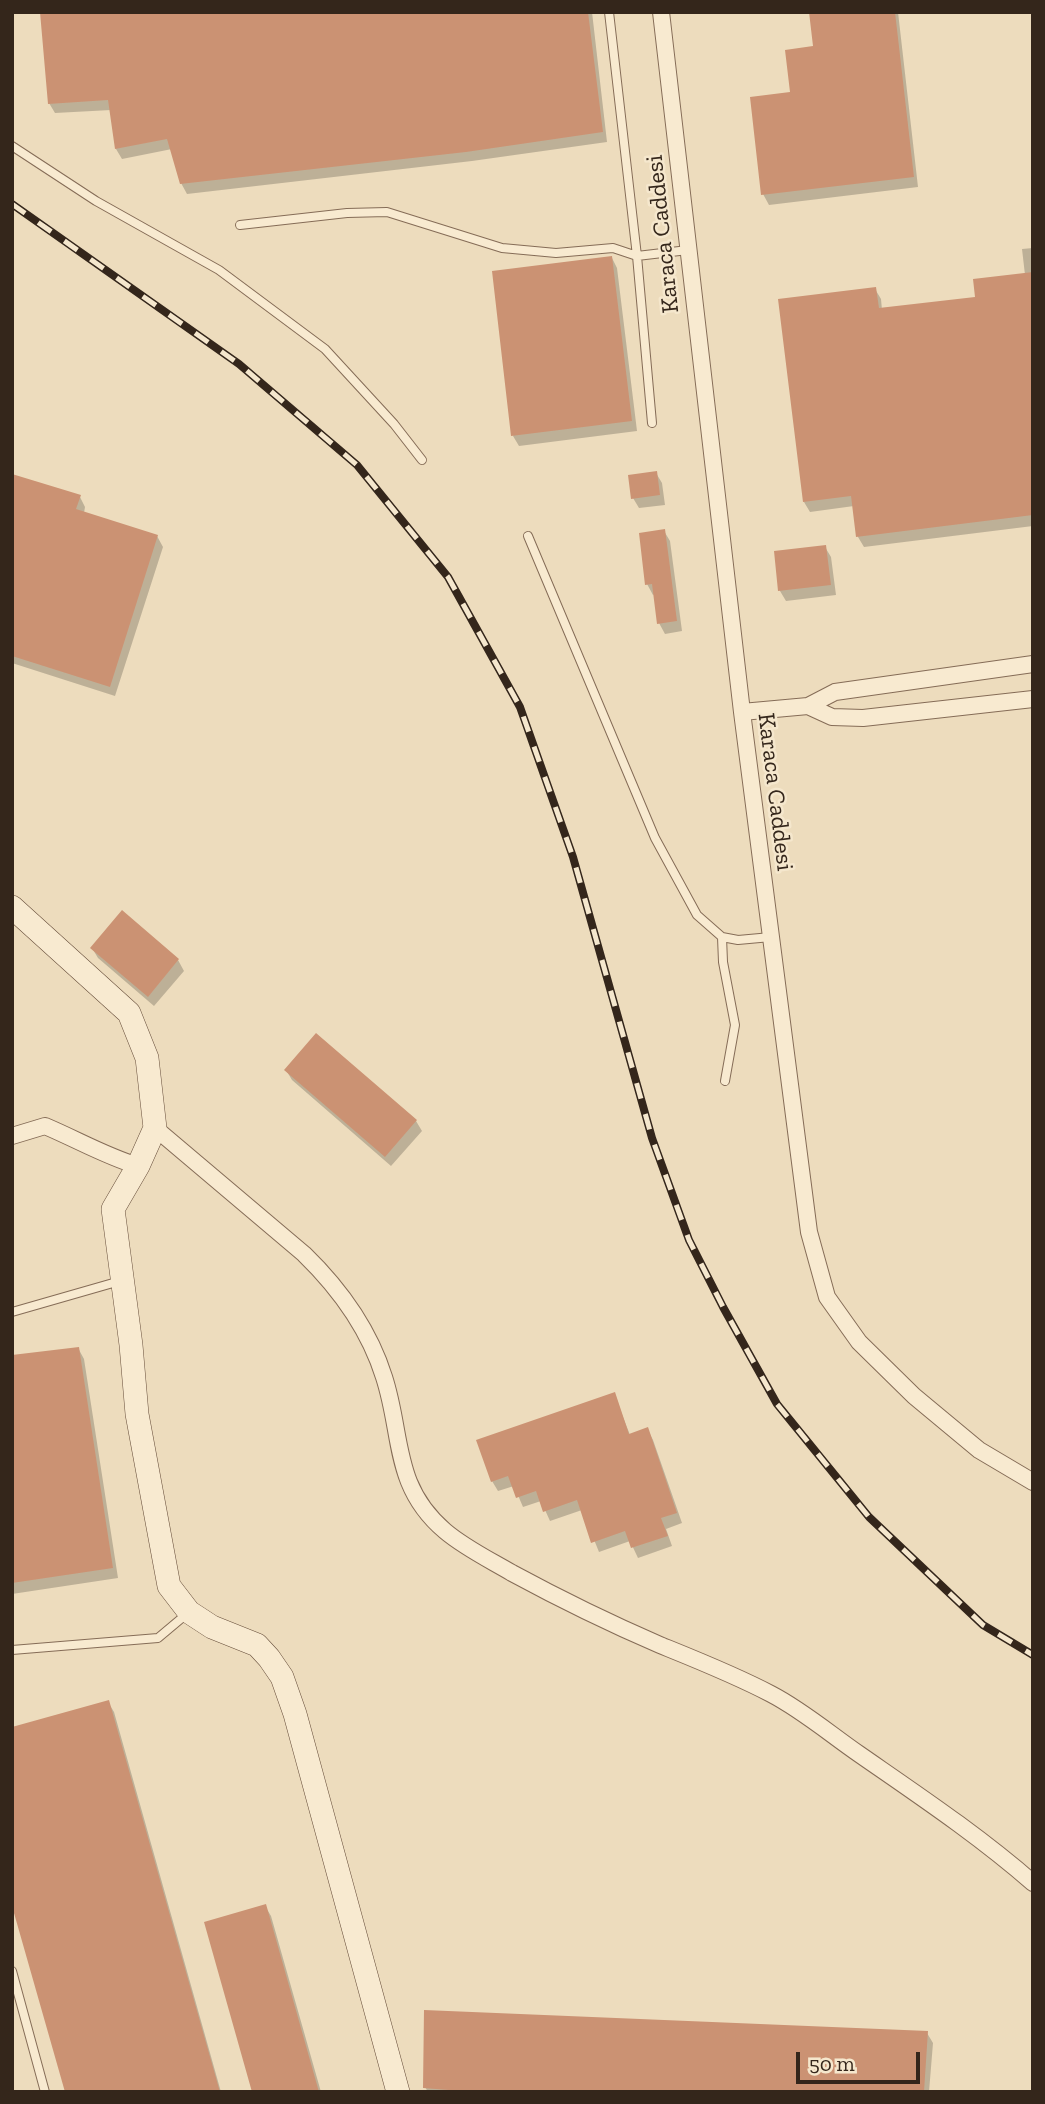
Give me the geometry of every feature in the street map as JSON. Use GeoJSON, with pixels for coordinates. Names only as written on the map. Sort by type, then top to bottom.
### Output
{"type":"FeatureCollection","features":[{"type":"Feature","properties":{"kind":"street","name":"Karaca Caddesi"},"geometry":{"type":"LineString","coordinates":[[661,12],[742,712],[809,1232],[827,1297],[859,1342],[914,1396],[979,1450],[1033,1482]]}},
{"type":"Feature","properties":{"kind":"street"},"geometry":{"type":"LineString","coordinates":[[742,712],[807,706],[835,692],[1033,664]]}},
{"type":"Feature","properties":{"kind":"street"},"geometry":{"type":"LineString","coordinates":[[807,706],[832,717],[863,718],[1033,699]]}},
{"type":"Feature","properties":{"kind":"street"},"geometry":{"type":"LineString","coordinates":[[12,907],[129,1013],[147,1058],[155,1128],[138,1166],[113,1209],[137,1414],[169,1586],[189,1612],[212,1627],[257,1645],[282,1677],[295,1714],[398,2092]]}},
{"type":"Feature","properties":{"kind":"street"},"geometry":{"type":"LineString","coordinates":[[12,1136],[45,1125],[109,1157],[138,1166]]}},
{"type":"Feature","properties":{"kind":"street"},"geometry":{"type":"LineString","coordinates":[[155,1128],[304,1254],[352,1310],[384,1376],[408,1483],[425,1510],[445,1531],[496,1563],[577,1607],[705,1662],[773,1695],[965,1828],[1033,1883]]}},
{"type":"Feature","properties":{"kind":"lane"},"geometry":{"type":"LineString","coordinates":[[609,12],[652,422]]}},
{"type":"Feature","properties":{"kind":"lane"},"geometry":{"type":"LineString","coordinates":[[12,146],[96,201],[219,270],[324,349],[394,424],[422,460]]}},
{"type":"Feature","properties":{"kind":"lane"},"geometry":{"type":"LineString","coordinates":[[240,225],[347,213],[387,212],[502,248],[556,253],[613,248],[636,256],[688,250]]}},
{"type":"Feature","properties":{"kind":"lane"},"geometry":{"type":"LineString","coordinates":[[528,536],[655,838],[697,915],[722,937],[738,940],[771,937]]}},
{"type":"Feature","properties":{"kind":"lane"},"geometry":{"type":"LineString","coordinates":[[722,937],[723,962],[735,1025],[725,1081]]}},
{"type":"Feature","properties":{"kind":"lane"},"geometry":{"type":"LineString","coordinates":[[12,1312],[123,1280]]}},
{"type":"Feature","properties":{"kind":"lane"},"geometry":{"type":"LineString","coordinates":[[12,1650],[158,1637],[189,1612]]}},
{"type":"Feature","properties":{"kind":"lane"},"geometry":{"type":"LineString","coordinates":[[12,1971],[45,2092]]}},
{"type":"Feature","properties":{"kind":"building"},"geometry":{"type":"Polygon","coordinates":[[[40,12],[588,12],[603,132],[466,152],[180,184],[167,139],[115,149],[108,100],[48,104],[40,12]]]}},
{"type":"Feature","properties":{"kind":"building"},"geometry":{"type":"Polygon","coordinates":[[[809,12],[895,12],[914,177],[761,195],[750,97],[790,92],[785,50],[813,46],[809,12]]]}},
{"type":"Feature","properties":{"kind":"building"},"geometry":{"type":"Polygon","coordinates":[[[612,256],[632,421],[511,436],[492,271],[612,256]]]}},
{"type":"Feature","properties":{"kind":"building"},"geometry":{"type":"Polygon","coordinates":[[[1033,272],[1033,515],[856,537],[851,496],[803,502],[778,299],[876,287],[879,308],[975,297],[973,279],[1033,272]]]}},
{"type":"Feature","properties":{"kind":"building"},"geometry":{"type":"Polygon","coordinates":[[[657,471],[660,495],[631,499],[628,475],[657,471]]]}},
{"type":"Feature","properties":{"kind":"building"},"geometry":{"type":"Polygon","coordinates":[[[12,474],[81,495],[76,509],[158,535],[110,687],[12,656],[12,474]]]}},
{"type":"Feature","properties":{"kind":"building"},"geometry":{"type":"Polygon","coordinates":[[[665,529],[677,621],[657,624],[652,584],[645,585],[639,533],[665,529]]]}},
{"type":"Feature","properties":{"kind":"building"},"geometry":{"type":"Polygon","coordinates":[[[826,545],[831,585],[778,591],[774,551],[826,545]]]}},
{"type":"Feature","properties":{"kind":"building"},"geometry":{"type":"Polygon","coordinates":[[[122,910],[179,959],[148,997],[90,948],[122,910]]]}},
{"type":"Feature","properties":{"kind":"building"},"geometry":{"type":"Polygon","coordinates":[[[316,1033],[417,1120],[385,1157],[284,1070],[316,1033]]]}},
{"type":"Feature","properties":{"kind":"building"},"geometry":{"type":"Polygon","coordinates":[[[79,1347],[113,1568],[12,1583],[12,1355],[79,1347]]]}},
{"type":"Feature","properties":{"kind":"building"},"geometry":{"type":"Polygon","coordinates":[[[615,1392],[629,1434],[648,1427],[677,1513],[661,1518],[668,1536],[631,1548],[625,1531],[591,1543],[577,1500],[543,1512],[536,1491],[516,1498],[508,1476],[491,1482],[476,1440],[615,1392]]]}},
{"type":"Feature","properties":{"kind":"building"},"geometry":{"type":"Polygon","coordinates":[[[109,1700],[220,2092],[65,2092],[12,1906],[12,1727],[109,1700]]]}},
{"type":"Feature","properties":{"kind":"building"},"geometry":{"type":"Polygon","coordinates":[[[266,1904],[319,2092],[252,2092],[204,1922],[266,1904]]]}},
{"type":"Feature","properties":{"kind":"building"},"geometry":{"type":"Polygon","coordinates":[[[424,2010],[928,2031],[924,2092],[474,2092],[423,2088],[424,2010]]]}},
{"type":"Feature","properties":{"kind":"railway"},"geometry":{"type":"LineString","coordinates":[[12,204],[239,364],[357,465],[448,577],[520,707],[573,857],[652,1138],[689,1240],[723,1307],[777,1404],[869,1517],[983,1625],[1033,1655]]}}]}
